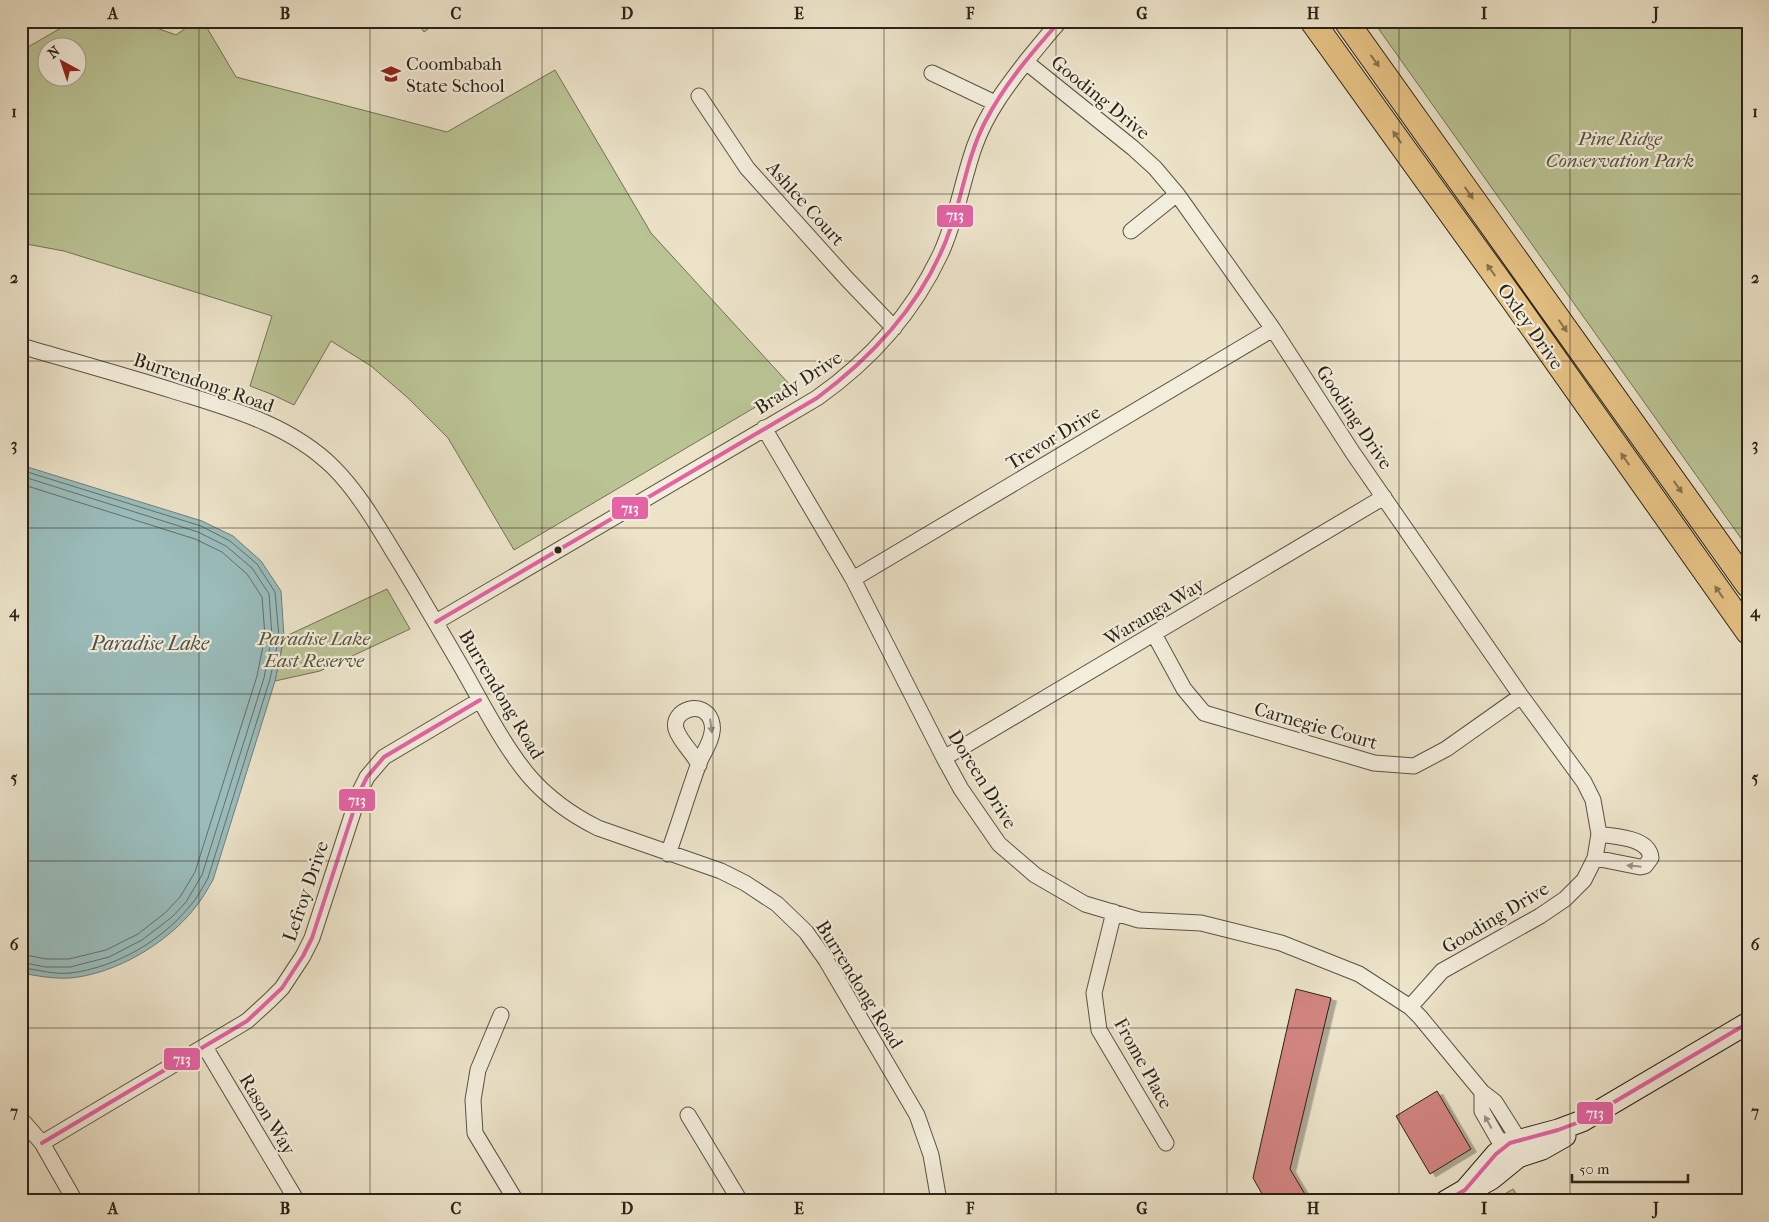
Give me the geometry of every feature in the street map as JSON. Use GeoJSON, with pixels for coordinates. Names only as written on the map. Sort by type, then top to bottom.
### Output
{"type":"FeatureCollection","features":[{"type":"Feature","properties":{"kind":"main road","name":"Oxley Drive"},"geometry":{"type":"LineString","coordinates":[[1312,21],[1748,632]]}},
{"type":"Feature","properties":{"kind":"main road"},"geometry":{"type":"LineString","coordinates":[[1326,21],[1347,56],[1354,78]]}},
{"type":"Feature","properties":{"kind":"main road","name":"Oxley Drive"},"geometry":{"type":"LineString","coordinates":[[1346,21],[1748,585]]}},
{"type":"Feature","properties":{"kind":"street","name":"Brady Drive"},"geometry":{"type":"LineString","coordinates":[[436,622],[817,398],[840,382],[869,356],[894,328],[926,282],[940,254],[951,228],[975,145],[995,103],[1060,21]]}},
{"type":"Feature","properties":{"kind":"street","name":"Gooding Drive"},"geometry":{"type":"LineString","coordinates":[[1026,62],[1133,148],[1155,168],[1177,194],[1273,329],[1384,497],[1521,696],[1584,782],[1593,800],[1599,834],[1595,858],[1584,880],[1565,899],[1540,916],[1442,971],[1410,1007]]}},
{"type":"Feature","properties":{"kind":"street"},"geometry":{"type":"LineString","coordinates":[[932,73],[995,103]]}},
{"type":"Feature","properties":{"kind":"street","name":"Ashlee Court"},"geometry":{"type":"LineString","coordinates":[[699,96],[747,168],[894,328]]}},
{"type":"Feature","properties":{"kind":"street"},"geometry":{"type":"LineString","coordinates":[[1131,231],[1177,194]]}},
{"type":"Feature","properties":{"kind":"street","name":"Trevor Drive"},"geometry":{"type":"LineString","coordinates":[[853,579],[1273,329]]}},
{"type":"Feature","properties":{"kind":"street","name":"Burrendong Road"},"geometry":{"type":"LineString","coordinates":[[21,346],[248,414],[294,436],[333,467],[364,505],[436,622],[480,700],[528,775],[560,805],[598,828],[721,871],[745,883],[777,904],[806,932],[826,960],[917,1116],[931,1155],[939,1201]]}},
{"type":"Feature","properties":{"kind":"street","name":"Doreen Drive"},"geometry":{"type":"LineString","coordinates":[[764,428],[853,579],[961,789],[999,844],[1035,875],[1085,904],[1139,920],[1202,923],[1281,943],[1359,974],[1410,1007],[1420,1017],[1482,1092],[1482,1111],[1498,1139],[1514,1150]]}},
{"type":"Feature","properties":{"kind":"street","name":"Waranga Way"},"geometry":{"type":"LineString","coordinates":[[944,758],[1384,497]]}},
{"type":"Feature","properties":{"kind":"street","name":"Carnegie Court"},"geometry":{"type":"LineString","coordinates":[[1154,634],[1184,689],[1204,713],[1374,764],[1414,766],[1446,749],[1521,696]]}},
{"type":"Feature","properties":{"kind":"street","name":"Lefroy Drive"},"geometry":{"type":"LineString","coordinates":[[42,1144],[205,1047],[247,1021],[265,1006],[282,988],[303,956],[312,938],[360,791],[375,766],[399,747],[480,700]]}},
{"type":"Feature","properties":{"kind":"street"},"geometry":{"type":"LineString","coordinates":[[668,854],[699,764]]}},
{"type":"Feature","properties":{"kind":"street"},"geometry":{"type":"LineString","coordinates":[[1595,858],[1640,867],[1645,866],[1651,858],[1651,852],[1644,844],[1599,834]]}},
{"type":"Feature","properties":{"kind":"street","name":"Frome Place"},"geometry":{"type":"LineString","coordinates":[[1114,912],[1094,993],[1099,1030],[1166,1144]]}},
{"type":"Feature","properties":{"kind":"street"},"geometry":{"type":"LineString","coordinates":[[501,1015],[478,1070],[473,1100],[475,1133],[516,1201]]}},
{"type":"Feature","properties":{"kind":"street"},"geometry":{"type":"LineString","coordinates":[[1446,1201],[1465,1190],[1491,1179],[1514,1150],[1542,1149],[1557,1141],[1582,1121],[1748,1023]]}},
{"type":"Feature","properties":{"kind":"street","name":"Rason Way"},"geometry":{"type":"LineString","coordinates":[[205,1047],[297,1201]]}},
{"type":"Feature","properties":{"kind":"street"},"geometry":{"type":"LineString","coordinates":[[688,1115],[740,1201]]}},
{"type":"Feature","properties":{"kind":"street"},"geometry":{"type":"LineString","coordinates":[[21,1119],[42,1144],[75,1201]]}},
{"type":"Feature","properties":{"kind":"green space"},"geometry":{"type":"Polygon","coordinates":[[[73,21],[150,21],[154,27],[176,35],[196,21],[203,21],[236,77],[447,132],[555,70],[651,233],[791,386],[514,550],[448,438],[408,398],[371,366],[331,341],[294,405],[250,386],[272,316],[64,251],[21,243],[21,51],[38,41],[38,88],[88,88],[88,38],[44,38],[73,21]]]}},
{"type":"Feature","properties":{"kind":"green space"},"geometry":{"type":"Polygon","coordinates":[[[416,21],[439,21],[424,32],[416,21]]]}},
{"type":"Feature","properties":{"kind":"green space","name":"Pine Ridge Conservation Park"},"geometry":{"type":"Polygon","coordinates":[[[1373,21],[1748,21],[1748,548],[1373,21]]]}},
{"type":"Feature","properties":{"kind":"green space","name":"Paradise Lake East Reserve"},"geometry":{"type":"Polygon","coordinates":[[[387,589],[410,629],[320,671],[275,681],[284,637],[387,589]]]}},
{"type":"Feature","properties":{"kind":"green space"},"geometry":{"type":"Polygon","coordinates":[[[1513,1189],[1521,1201],[1493,1201],[1513,1189]]]}},
{"type":"Feature","properties":{"kind":"water","name":"Paradise Lake"},"geometry":{"type":"Polygon","coordinates":[[[21,465],[202,521],[233,536],[261,561],[281,591],[284,637],[275,681],[213,880],[194,909],[169,934],[154,945],[122,964],[87,975],[70,978],[52,978],[21,973],[21,465]]]}},
{"type":"Feature","properties":{"kind":"building"},"geometry":{"type":"Polygon","coordinates":[[[1296,989],[1331,998],[1290,1169],[1309,1201],[1266,1201],[1253,1178],[1296,989]]]}},
{"type":"Feature","properties":{"kind":"building"},"geometry":{"type":"Polygon","coordinates":[[[1437,1091],[1471,1149],[1430,1174],[1396,1116],[1437,1091]]]}},
{"type":"Feature","properties":{"kind":"transit line","name":"713"},"geometry":{"type":"LineString","coordinates":[[436,622],[817,398],[859,363],[897,323],[914,301],[941,253],[951,227],[970,160],[985,122],[1019,69],[1060,21]]}},
{"type":"Feature","properties":{"kind":"transit line","name":"713"},"geometry":{"type":"LineString","coordinates":[[42,1143],[247,1021],[282,988],[303,956],[312,938],[360,791],[367,777],[384,757],[480,700]]}},
{"type":"Feature","properties":{"kind":"transit line","name":"713"},"geometry":{"type":"LineString","coordinates":[[1446,1201],[1465,1190],[1496,1154],[1510,1143],[1558,1130],[1582,1121],[1748,1023]]}},
{"type":"Feature","properties":{"kind":"place","name":"Coombabah State School"},"geometry":{"type":"Point","coordinates":[391,74]}}]}
